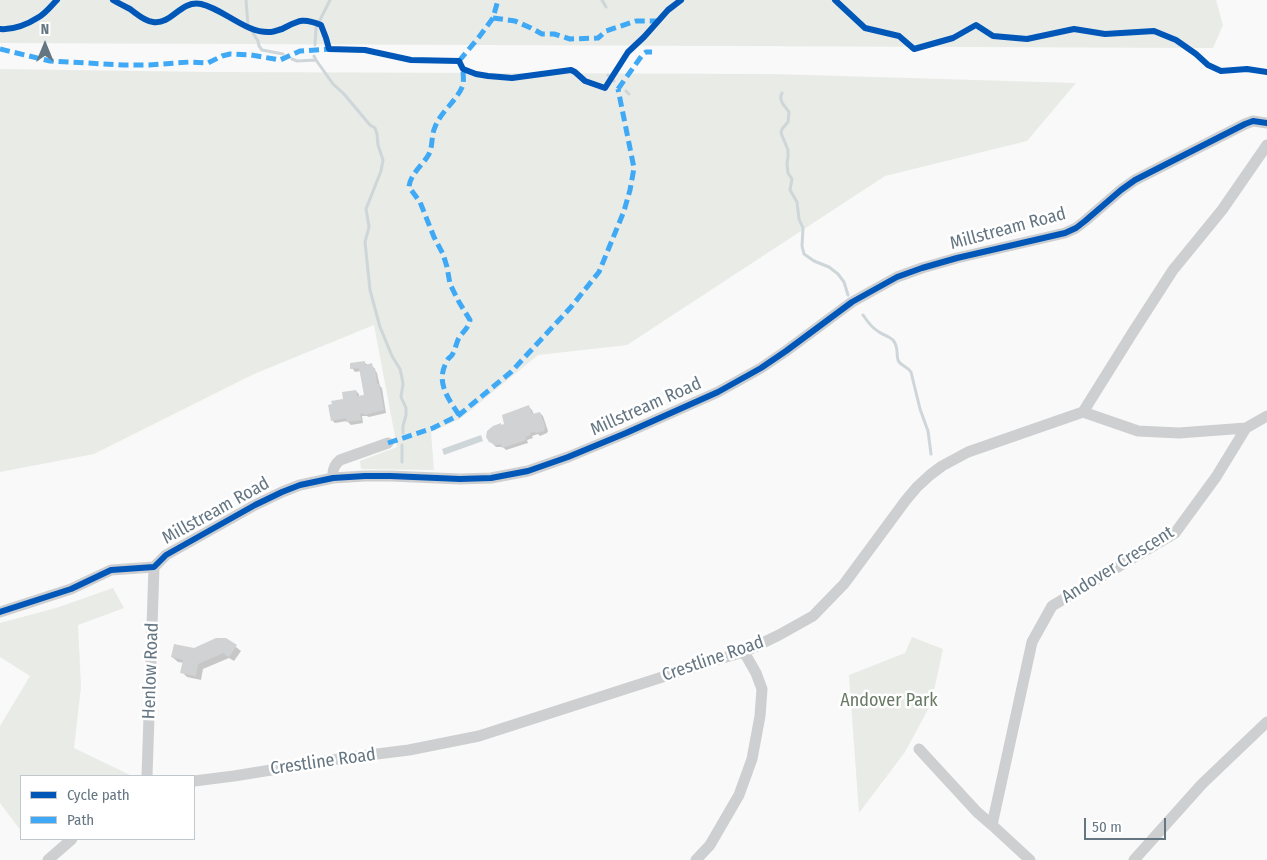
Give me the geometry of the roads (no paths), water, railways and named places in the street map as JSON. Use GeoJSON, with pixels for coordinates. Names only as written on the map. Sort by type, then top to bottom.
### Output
{"type":"FeatureCollection","features":[{"type":"Feature","properties":{"kind":"street","name":"Millstream Road"},"geometry":{"type":"LineString","coordinates":[[0,612],[71,589],[111,570],[154,567],[166,555],[255,505],[300,485],[333,478],[390,476],[460,479],[490,478],[528,471],[568,457],[718,392],[774,359],[852,302],[897,277],[957,258],[1065,233],[1076,228],[1121,190],[1150,172],[1245,124],[1254,121],[1267,123]]}},
{"type":"Feature","properties":{"kind":"street"},"geometry":{"type":"LineString","coordinates":[[1246,428],[1179,433],[1138,431],[1083,412],[1173,270],[1222,210],[1267,145]]}},
{"type":"Feature","properties":{"kind":"street","name":"Crestline Road"},"geometry":{"type":"LineString","coordinates":[[195,781],[409,750],[479,736],[744,652],[813,616],[844,584],[917,487],[942,466],[968,452],[1083,412]]}},
{"type":"Feature","properties":{"kind":"street","name":"Andover Crescent"},"geometry":{"type":"LineString","coordinates":[[992,825],[1032,642],[1052,606],[1175,533],[1216,477],[1246,428],[1267,416]]}},
{"type":"Feature","properties":{"kind":"street"},"geometry":{"type":"LineString","coordinates":[[333,478],[333,469],[340,460],[388,443]]}},
{"type":"Feature","properties":{"kind":"street","name":"Henlow Road"},"geometry":{"type":"LineString","coordinates":[[147,775],[154,567]]}},
{"type":"Feature","properties":{"kind":"street"},"geometry":{"type":"LineString","coordinates":[[696,860],[710,845],[739,795],[752,759],[760,716],[762,690],[756,672],[744,652]]}},
{"type":"Feature","properties":{"kind":"street"},"geometry":{"type":"LineString","coordinates":[[1134,860],[1202,784],[1267,722]]}},
{"type":"Feature","properties":{"kind":"street"},"geometry":{"type":"LineString","coordinates":[[919,749],[978,812],[1030,860]]}},
{"type":"Feature","properties":{"kind":"street"},"geometry":{"type":"LineString","coordinates":[[48,860],[71,840]]}},
{"type":"Feature","properties":{"kind":"waterway"},"geometry":{"type":"LineString","coordinates":[[246,0],[248,25],[259,46],[262,50],[283,54]]}},
{"type":"Feature","properties":{"kind":"waterway"},"geometry":{"type":"LineString","coordinates":[[315,45],[316,28],[330,0]]}},
{"type":"Feature","properties":{"kind":"waterway"},"geometry":{"type":"LineString","coordinates":[[602,0],[606,7]]}},
{"type":"Feature","properties":{"kind":"waterway"},"geometry":{"type":"LineString","coordinates":[[314,56],[333,84],[370,125],[375,128],[377,134],[383,160],[381,171],[366,209],[369,227],[365,242],[370,290],[380,327],[392,356],[400,369],[402,378],[401,397],[406,408],[403,433]]}},
{"type":"Feature","properties":{"kind":"waterway"},"geometry":{"type":"LineString","coordinates":[[292,59],[297,61],[316,60]]}},
{"type":"Feature","properties":{"kind":"waterway"},"geometry":{"type":"LineString","coordinates":[[608,75],[614,81]]}},
{"type":"Feature","properties":{"kind":"waterway"},"geometry":{"type":"LineString","coordinates":[[626,91],[629,94]]}},
{"type":"Feature","properties":{"kind":"waterway"},"geometry":{"type":"LineString","coordinates":[[782,93],[781,101],[789,112],[788,122],[781,133],[788,150],[788,173],[792,179],[790,190],[797,202],[799,219],[803,228],[802,246],[804,254],[838,274],[844,282],[848,295]]}},
{"type":"Feature","properties":{"kind":"waterway"},"geometry":{"type":"LineString","coordinates":[[863,315],[874,328],[893,340],[899,362],[911,372],[920,409],[928,431],[931,454]]}},
{"type":"Feature","properties":{"kind":"waterway"},"geometry":{"type":"LineString","coordinates":[[402,445],[402,462]]}},
{"type":"Feature","properties":{"kind":"park label","name":"Andover Park"},"geometry":{"type":"Point","coordinates":[889,701]}}]}
